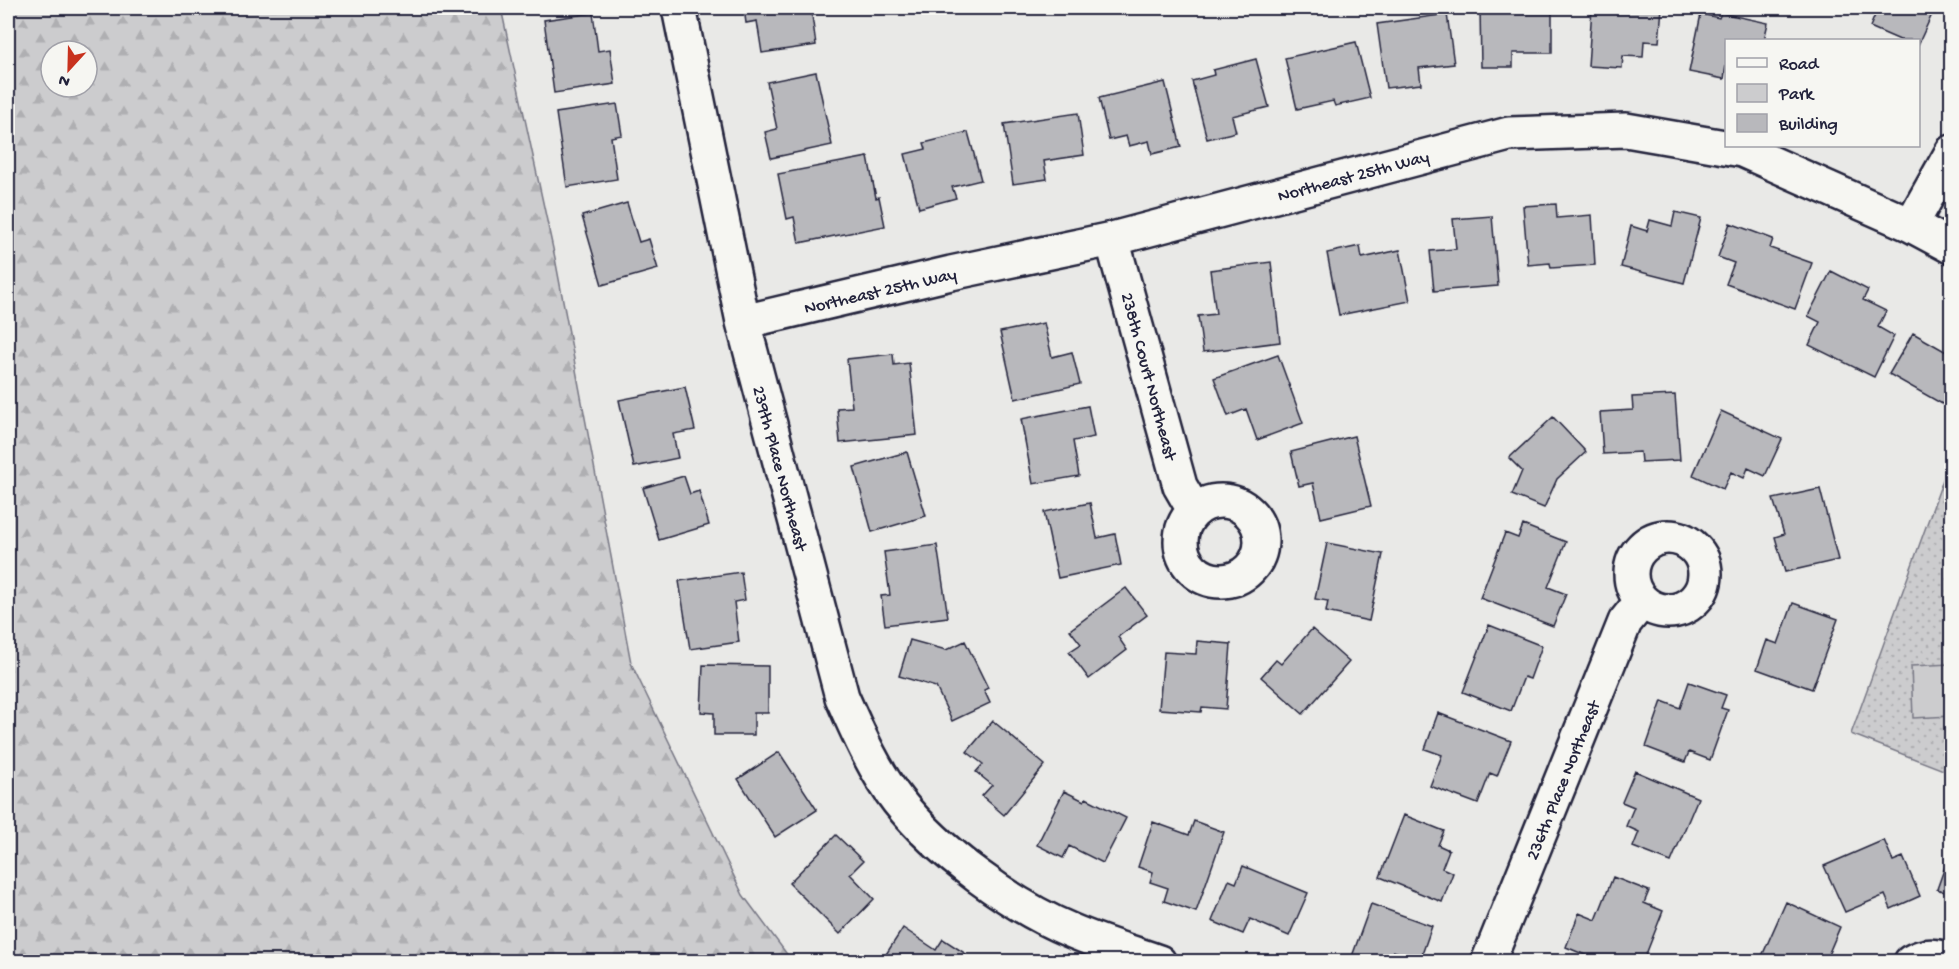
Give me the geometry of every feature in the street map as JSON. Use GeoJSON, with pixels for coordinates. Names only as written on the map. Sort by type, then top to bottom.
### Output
{"type":"FeatureCollection","features":[{"type":"Feature","properties":{"kind":"street","name":"239th Place Northeast"},"geometry":{"type":"LineString","coordinates":[[679,8],[743,322],[842,697],[868,753],[898,801],[933,837],[983,881],[1026,909],[1072,931],[1159,962]]}},
{"type":"Feature","properties":{"kind":"street","name":"Northeast 25th Way"},"geometry":{"type":"LineString","coordinates":[[743,322],[951,273],[1112,239],[1509,134],[1626,130],[1742,150],[1911,225],[1952,247]]}},
{"type":"Feature","properties":{"kind":"street"},"geometry":{"type":"LineString","coordinates":[[1911,225],[1952,152]]}},
{"type":"Feature","properties":{"kind":"street","name":"238th Court Northeast"},"geometry":{"type":"LineString","coordinates":[[1112,239],[1180,486],[1194,510]]}},
{"type":"Feature","properties":{"kind":"street","name":"236th Place Northeast"},"geometry":{"type":"LineString","coordinates":[[1488,962],[1625,622],[1642,601]]}},
{"type":"Feature","properties":{"kind":"street"},"geometry":{"type":"LineString","coordinates":[[1911,962],[1928,956],[1942,957],[1952,961]]}},
{"type":"Feature","properties":{"kind":"green space"},"geometry":{"type":"Polygon","coordinates":[[[8,8],[501,8],[555,258],[631,663],[743,895],[792,961],[8,961],[8,8]]]}},
{"type":"Feature","properties":{"kind":"green space"},"geometry":{"type":"Polygon","coordinates":[[[1951,462],[1951,773],[1851,734],[1951,462]]]}},
{"type":"Feature","properties":{"kind":"green space"},"geometry":{"type":"Polygon","coordinates":[[[1951,664],[1951,716],[1913,718],[1911,666],[1951,664]]]}},
{"type":"Feature","properties":{"kind":"building"},"geometry":{"type":"Polygon","coordinates":[[[744,8],[811,8],[816,45],[762,53],[757,21],[746,23],[744,8]]]}},
{"type":"Feature","properties":{"kind":"building"},"geometry":{"type":"Polygon","coordinates":[[[1480,8],[1552,8],[1552,53],[1513,53],[1513,67],[1481,67],[1480,8]]]}},
{"type":"Feature","properties":{"kind":"building"},"geometry":{"type":"Polygon","coordinates":[[[1592,8],[1662,8],[1659,42],[1644,41],[1643,57],[1623,56],[1622,68],[1588,66],[1592,8]]]}},
{"type":"Feature","properties":{"kind":"building"},"geometry":{"type":"Polygon","coordinates":[[[1878,8],[1948,8],[1945,15],[1934,10],[1920,41],[1898,39],[1870,27],[1878,8]]]}},
{"type":"Feature","properties":{"kind":"building"},"geometry":{"type":"Polygon","coordinates":[[[593,13],[598,51],[610,49],[615,84],[554,93],[544,20],[593,13]]]}},
{"type":"Feature","properties":{"kind":"building"},"geometry":{"type":"Polygon","coordinates":[[[1721,13],[1768,23],[1764,39],[1725,39],[1724,79],[1689,72],[1701,14],[1719,18],[1721,13]]]}},
{"type":"Feature","properties":{"kind":"building"},"geometry":{"type":"Polygon","coordinates":[[[1447,14],[1454,64],[1419,68],[1421,84],[1386,88],[1377,24],[1447,14]]]}},
{"type":"Feature","properties":{"kind":"building"},"geometry":{"type":"Polygon","coordinates":[[[1356,42],[1370,98],[1335,106],[1333,101],[1297,109],[1285,58],[1356,42]]]}},
{"type":"Feature","properties":{"kind":"building"},"geometry":{"type":"Polygon","coordinates":[[[1256,59],[1269,107],[1232,116],[1236,132],[1207,139],[1192,81],[1214,75],[1213,70],[1256,59]]]}},
{"type":"Feature","properties":{"kind":"building"},"geometry":{"type":"Polygon","coordinates":[[[816,72],[832,145],[771,158],[765,132],[777,129],[767,82],[816,72]]]}},
{"type":"Feature","properties":{"kind":"building"},"geometry":{"type":"Polygon","coordinates":[[[1165,82],[1181,147],[1152,154],[1149,141],[1129,146],[1126,136],[1109,140],[1099,98],[1165,82]]]}},
{"type":"Feature","properties":{"kind":"building"},"geometry":{"type":"Polygon","coordinates":[[[617,104],[622,135],[611,137],[617,179],[567,187],[556,113],[617,104]]]}},
{"type":"Feature","properties":{"kind":"building"},"geometry":{"type":"Polygon","coordinates":[[[1078,113],[1084,155],[1044,161],[1047,179],[1013,184],[1004,124],[1078,113]]]}},
{"type":"Feature","properties":{"kind":"building"},"geometry":{"type":"Polygon","coordinates":[[[968,132],[981,180],[952,187],[956,198],[919,208],[905,154],[926,149],[924,143],[968,132]]]}},
{"type":"Feature","properties":{"kind":"building"},"geometry":{"type":"Polygon","coordinates":[[[868,157],[876,198],[879,197],[885,226],[799,243],[794,217],[787,219],[778,174],[868,157]]]}},
{"type":"Feature","properties":{"kind":"building"},"geometry":{"type":"Polygon","coordinates":[[[627,203],[639,242],[649,239],[658,269],[602,285],[582,216],[627,203]]]}},
{"type":"Feature","properties":{"kind":"building"},"geometry":{"type":"Polygon","coordinates":[[[1556,204],[1557,218],[1592,215],[1595,265],[1551,268],[1550,263],[1528,265],[1523,206],[1556,204]]]}},
{"type":"Feature","properties":{"kind":"building"},"geometry":{"type":"Polygon","coordinates":[[[1675,212],[1701,218],[1684,283],[1621,267],[1631,226],[1647,231],[1650,220],[1672,226],[1675,212]]]}},
{"type":"Feature","properties":{"kind":"building"},"geometry":{"type":"Polygon","coordinates":[[[1492,216],[1498,286],[1434,291],[1430,251],[1456,249],[1453,219],[1492,216]]]}},
{"type":"Feature","properties":{"kind":"building"},"geometry":{"type":"Polygon","coordinates":[[[1730,223],[1773,239],[1770,248],[1812,263],[1795,309],[1726,284],[1734,263],[1718,257],[1730,223]]]}},
{"type":"Feature","properties":{"kind":"building"},"geometry":{"type":"Polygon","coordinates":[[[1360,246],[1362,258],[1400,250],[1410,301],[1339,315],[1327,253],[1360,246]]]}},
{"type":"Feature","properties":{"kind":"building"},"geometry":{"type":"Polygon","coordinates":[[[1271,262],[1280,342],[1203,352],[1198,316],[1216,314],[1210,270],[1271,262]]]}},
{"type":"Feature","properties":{"kind":"building"},"geometry":{"type":"Polygon","coordinates":[[[1831,271],[1868,290],[1863,300],[1886,311],[1878,327],[1894,336],[1874,377],[1809,345],[1820,322],[1808,316],[1831,271]]]}},
{"type":"Feature","properties":{"kind":"building"},"geometry":{"type":"Polygon","coordinates":[[[1044,323],[1052,357],[1072,352],[1080,384],[1015,399],[1000,332],[1044,323]]]}},
{"type":"Feature","properties":{"kind":"building"},"geometry":{"type":"Polygon","coordinates":[[[1913,333],[1948,353],[1952,347],[1951,409],[1889,374],[1913,333]]]}},
{"type":"Feature","properties":{"kind":"building"},"geometry":{"type":"Polygon","coordinates":[[[893,354],[894,365],[909,363],[917,435],[840,443],[837,408],[852,407],[847,359],[893,354]]]}},
{"type":"Feature","properties":{"kind":"building"},"geometry":{"type":"Polygon","coordinates":[[[1278,355],[1303,423],[1257,440],[1246,409],[1228,416],[1214,378],[1278,355]]]}},
{"type":"Feature","properties":{"kind":"building"},"geometry":{"type":"Polygon","coordinates":[[[685,387],[695,430],[673,434],[678,458],[634,467],[619,400],[685,387]]]}},
{"type":"Feature","properties":{"kind":"building"},"geometry":{"type":"Polygon","coordinates":[[[1675,395],[1680,460],[1641,462],[1640,452],[1603,454],[1600,412],[1633,410],[1632,397],[1675,395]]]}},
{"type":"Feature","properties":{"kind":"building"},"geometry":{"type":"Polygon","coordinates":[[[1088,406],[1094,437],[1073,441],[1079,476],[1033,484],[1021,419],[1088,406]]]}},
{"type":"Feature","properties":{"kind":"building"},"geometry":{"type":"Polygon","coordinates":[[[1721,411],[1782,439],[1765,476],[1748,468],[1744,478],[1731,472],[1723,489],[1693,475],[1721,411]]]}},
{"type":"Feature","properties":{"kind":"building"},"geometry":{"type":"Polygon","coordinates":[[[1553,417],[1586,452],[1557,479],[1544,508],[1512,495],[1522,471],[1509,458],[1553,417]]]}},
{"type":"Feature","properties":{"kind":"building"},"geometry":{"type":"Polygon","coordinates":[[[1354,436],[1371,506],[1321,518],[1313,483],[1299,486],[1291,452],[1354,436]]]}},
{"type":"Feature","properties":{"kind":"building"},"geometry":{"type":"Polygon","coordinates":[[[907,452],[926,516],[872,532],[854,467],[907,452]]]}},
{"type":"Feature","properties":{"kind":"building"},"geometry":{"type":"Polygon","coordinates":[[[684,476],[690,494],[699,491],[709,525],[659,540],[643,488],[684,476]]]}},
{"type":"Feature","properties":{"kind":"building"},"geometry":{"type":"Polygon","coordinates":[[[1820,489],[1838,560],[1785,572],[1775,537],[1784,534],[1773,499],[1820,489]]]}},
{"type":"Feature","properties":{"kind":"building"},"geometry":{"type":"Polygon","coordinates":[[[1090,503],[1097,538],[1115,534],[1121,565],[1058,578],[1044,512],[1090,503]]]}},
{"type":"Feature","properties":{"kind":"building"},"geometry":{"type":"Polygon","coordinates":[[[1523,525],[1566,542],[1548,587],[1566,594],[1553,626],[1480,598],[1505,533],[1518,538],[1523,525]]]}},
{"type":"Feature","properties":{"kind":"building"},"geometry":{"type":"Polygon","coordinates":[[[1327,543],[1383,554],[1369,621],[1326,612],[1328,601],[1315,599],[1327,543]]]}},
{"type":"Feature","properties":{"kind":"building"},"geometry":{"type":"Polygon","coordinates":[[[937,545],[948,617],[885,625],[881,596],[890,595],[884,552],[937,545]]]}},
{"type":"Feature","properties":{"kind":"building"},"geometry":{"type":"Polygon","coordinates":[[[741,572],[745,600],[734,602],[739,642],[690,649],[679,581],[741,572]]]}},
{"type":"Feature","properties":{"kind":"building"},"geometry":{"type":"Polygon","coordinates":[[[1126,588],[1147,615],[1118,637],[1127,650],[1089,679],[1069,652],[1081,644],[1070,630],[1126,588]]]}},
{"type":"Feature","properties":{"kind":"building"},"geometry":{"type":"Polygon","coordinates":[[[1793,603],[1838,619],[1812,689],[1757,669],[1767,640],[1778,644],[1793,603]]]}},
{"type":"Feature","properties":{"kind":"building"},"geometry":{"type":"Polygon","coordinates":[[[1489,625],[1542,646],[1530,679],[1524,677],[1511,711],[1463,692],[1489,625]]]}},
{"type":"Feature","properties":{"kind":"building"},"geometry":{"type":"Polygon","coordinates":[[[1312,629],[1349,662],[1303,714],[1261,677],[1276,660],[1281,664],[1312,629]]]}},
{"type":"Feature","properties":{"kind":"building"},"geometry":{"type":"Polygon","coordinates":[[[910,640],[946,650],[965,641],[988,688],[984,690],[990,703],[952,721],[936,687],[899,676],[910,640]]]}},
{"type":"Feature","properties":{"kind":"building"},"geometry":{"type":"Polygon","coordinates":[[[1197,641],[1231,644],[1226,709],[1202,707],[1201,712],[1159,709],[1164,652],[1196,654],[1197,641]]]}},
{"type":"Feature","properties":{"kind":"building"},"geometry":{"type":"Polygon","coordinates":[[[703,665],[768,666],[768,713],[754,713],[754,735],[714,735],[714,713],[701,712],[703,665]]]}},
{"type":"Feature","properties":{"kind":"building"},"geometry":{"type":"Polygon","coordinates":[[[1689,682],[1726,695],[1721,708],[1728,710],[1710,760],[1689,752],[1685,762],[1646,747],[1662,701],[1680,708],[1689,682]]]}},
{"type":"Feature","properties":{"kind":"building"},"geometry":{"type":"Polygon","coordinates":[[[1438,713],[1511,741],[1497,776],[1490,773],[1478,804],[1430,786],[1442,755],[1425,749],[1438,713]]]}},
{"type":"Feature","properties":{"kind":"building"},"geometry":{"type":"Polygon","coordinates":[[[993,721],[1045,765],[1004,815],[982,796],[992,785],[976,772],[983,764],[967,752],[993,721]]]}},
{"type":"Feature","properties":{"kind":"building"},"geometry":{"type":"Polygon","coordinates":[[[779,752],[817,810],[775,837],[738,779],[779,752]]]}},
{"type":"Feature","properties":{"kind":"building"},"geometry":{"type":"Polygon","coordinates":[[[1635,771],[1698,798],[1671,862],[1633,847],[1639,832],[1626,826],[1634,807],[1622,802],[1635,771]]]}},
{"type":"Feature","properties":{"kind":"building"},"geometry":{"type":"Polygon","coordinates":[[[1064,791],[1084,801],[1086,798],[1126,818],[1103,863],[1069,846],[1063,858],[1037,845],[1064,791]]]}},
{"type":"Feature","properties":{"kind":"building"},"geometry":{"type":"Polygon","coordinates":[[[1404,815],[1444,831],[1438,845],[1449,850],[1442,868],[1453,873],[1442,902],[1380,877],[1404,815]]]}},
{"type":"Feature","properties":{"kind":"building"},"geometry":{"type":"Polygon","coordinates":[[[1194,821],[1224,832],[1196,912],[1164,901],[1168,888],[1150,882],[1153,872],[1138,867],[1153,822],[1189,835],[1194,821]]]}},
{"type":"Feature","properties":{"kind":"building"},"geometry":{"type":"Polygon","coordinates":[[[836,835],[863,861],[850,874],[874,899],[840,934],[789,883],[836,835]]]}},
{"type":"Feature","properties":{"kind":"building"},"geometry":{"type":"Polygon","coordinates":[[[1884,840],[1893,861],[1903,857],[1920,896],[1891,909],[1885,895],[1845,912],[1824,866],[1884,840]]]}},
{"type":"Feature","properties":{"kind":"building"},"geometry":{"type":"Polygon","coordinates":[[[1952,847],[1952,895],[1937,889],[1952,847]]]}},
{"type":"Feature","properties":{"kind":"building"},"geometry":{"type":"Polygon","coordinates":[[[1243,866],[1308,893],[1289,936],[1250,919],[1243,934],[1212,921],[1229,880],[1236,883],[1243,866]]]}},
{"type":"Feature","properties":{"kind":"building"},"geometry":{"type":"Polygon","coordinates":[[[1613,877],[1649,891],[1644,903],[1663,911],[1643,962],[1602,962],[1566,947],[1579,913],[1596,920],[1613,877]]]}},
{"type":"Feature","properties":{"kind":"building"},"geometry":{"type":"Polygon","coordinates":[[[1786,902],[1840,927],[1825,962],[1775,962],[1762,956],[1786,902]]]}},
{"type":"Feature","properties":{"kind":"building"},"geometry":{"type":"Polygon","coordinates":[[[1371,904],[1432,926],[1420,960],[1393,951],[1389,962],[1350,962],[1371,904]]]}},
{"type":"Feature","properties":{"kind":"building"},"geometry":{"type":"Polygon","coordinates":[[[903,928],[936,950],[943,939],[966,954],[960,962],[881,962],[903,928]]]}}]}
